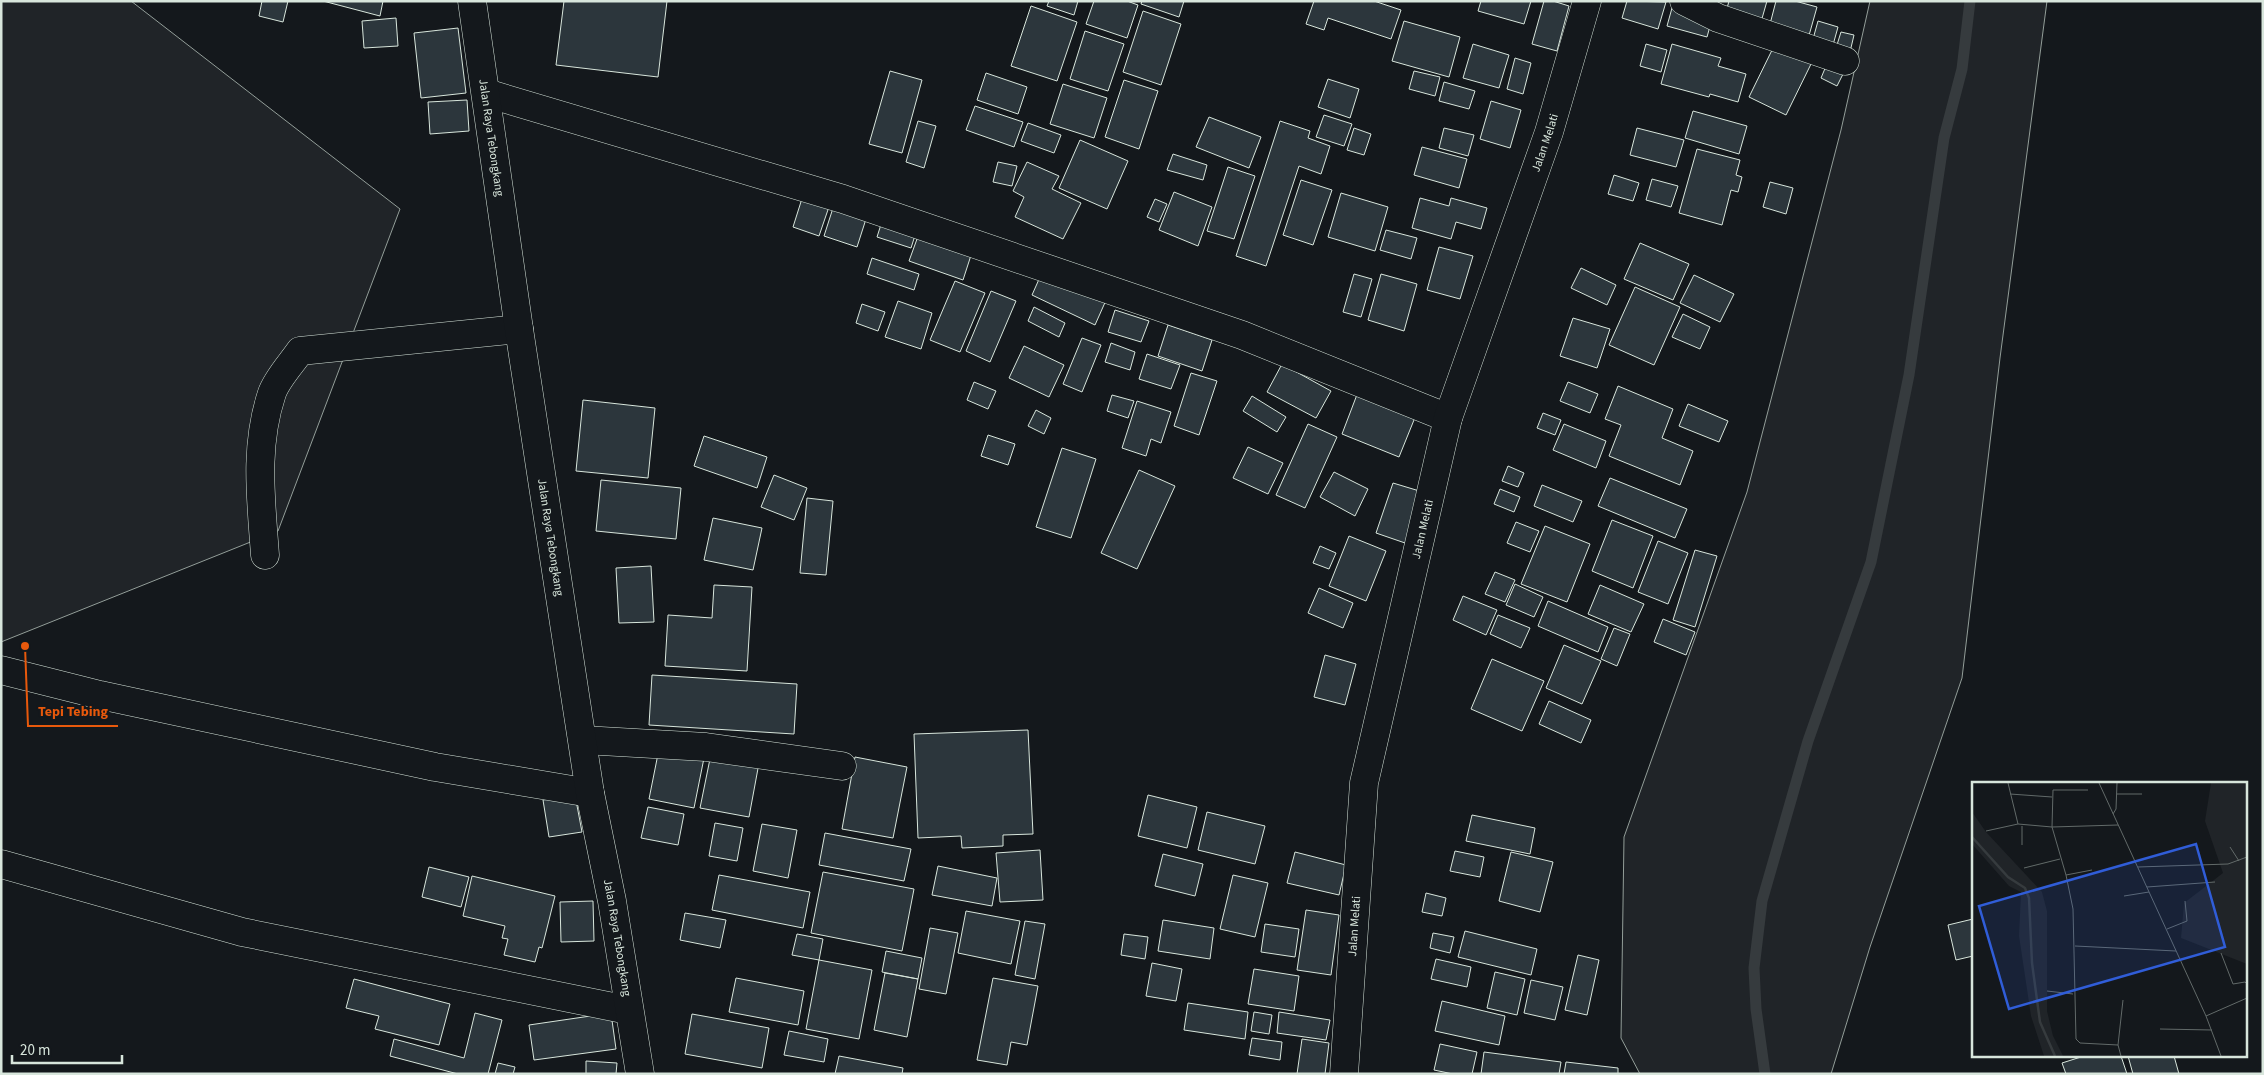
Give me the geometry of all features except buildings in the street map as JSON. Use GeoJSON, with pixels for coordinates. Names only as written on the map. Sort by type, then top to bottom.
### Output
{"type":"FeatureCollection","features":[{"type":"Feature","properties":{"kind":"street","name":"Jalan Raya Tebongkang"},"geometry":{"type":"LineString","coordinates":[[472,1],[590,793],[612,901],[628,1010],[640,1074]]}},
{"type":"Feature","properties":{"kind":"street","name":"Jalan Melati"},"geometry":{"type":"LineString","coordinates":[[1344,1074],[1364,783],[1448,418],[1549,132],[1587,1]]}},
{"type":"Feature","properties":{"kind":"street"},"geometry":{"type":"LineString","coordinates":[[1684,1],[1718,18],[1845,61]]}},
{"type":"Feature","properties":{"kind":"street"},"geometry":{"type":"LineString","coordinates":[[486,93],[844,199],[1242,335],[1448,418]]}},
{"type":"Feature","properties":{"kind":"street"},"geometry":{"type":"LineString","coordinates":[[265,554],[258,472],[263,431],[273,392],[300,351],[520,329]]}},
{"type":"Feature","properties":{"kind":"street"},"geometry":{"type":"LineString","coordinates":[[1,670],[100,695],[435,767],[590,793]]}},
{"type":"Feature","properties":{"kind":"street"},"geometry":{"type":"LineString","coordinates":[[583,740],[706,747],[842,766]]}},
{"type":"Feature","properties":{"kind":"street"},"geometry":{"type":"LineString","coordinates":[[1,864],[242,932],[628,1010]]}},
{"type":"Feature","properties":{"kind":"shaded area"},"geometry":{"type":"Polygon","coordinates":[[[1,1],[131,1],[400,209],[278,531],[1,642],[1,1]]]}},
{"type":"Feature","properties":{"kind":"shaded area"},"geometry":{"type":"Polygon","coordinates":[[[1870,1],[2047,1],[2000,358],[1962,678],[1870,947],[1831,1074],[1640,1074],[1621,1038],[1624,837],[1747,492],[1841,130],[1870,1]]]}},
{"type":"Feature","properties":{"kind":"waterway"},"geometry":{"type":"LineString","coordinates":[[1765,1074],[1756,1009],[1754,968],[1762,901],[1808,741],[1871,562],[1909,375],[1944,138],[1962,69],[1970,1]]}},
{"type":"Feature","properties":{"kind":"place","name":"Tepi Tebing"},"geometry":{"type":"Point","coordinates":[25,646]}}]}
